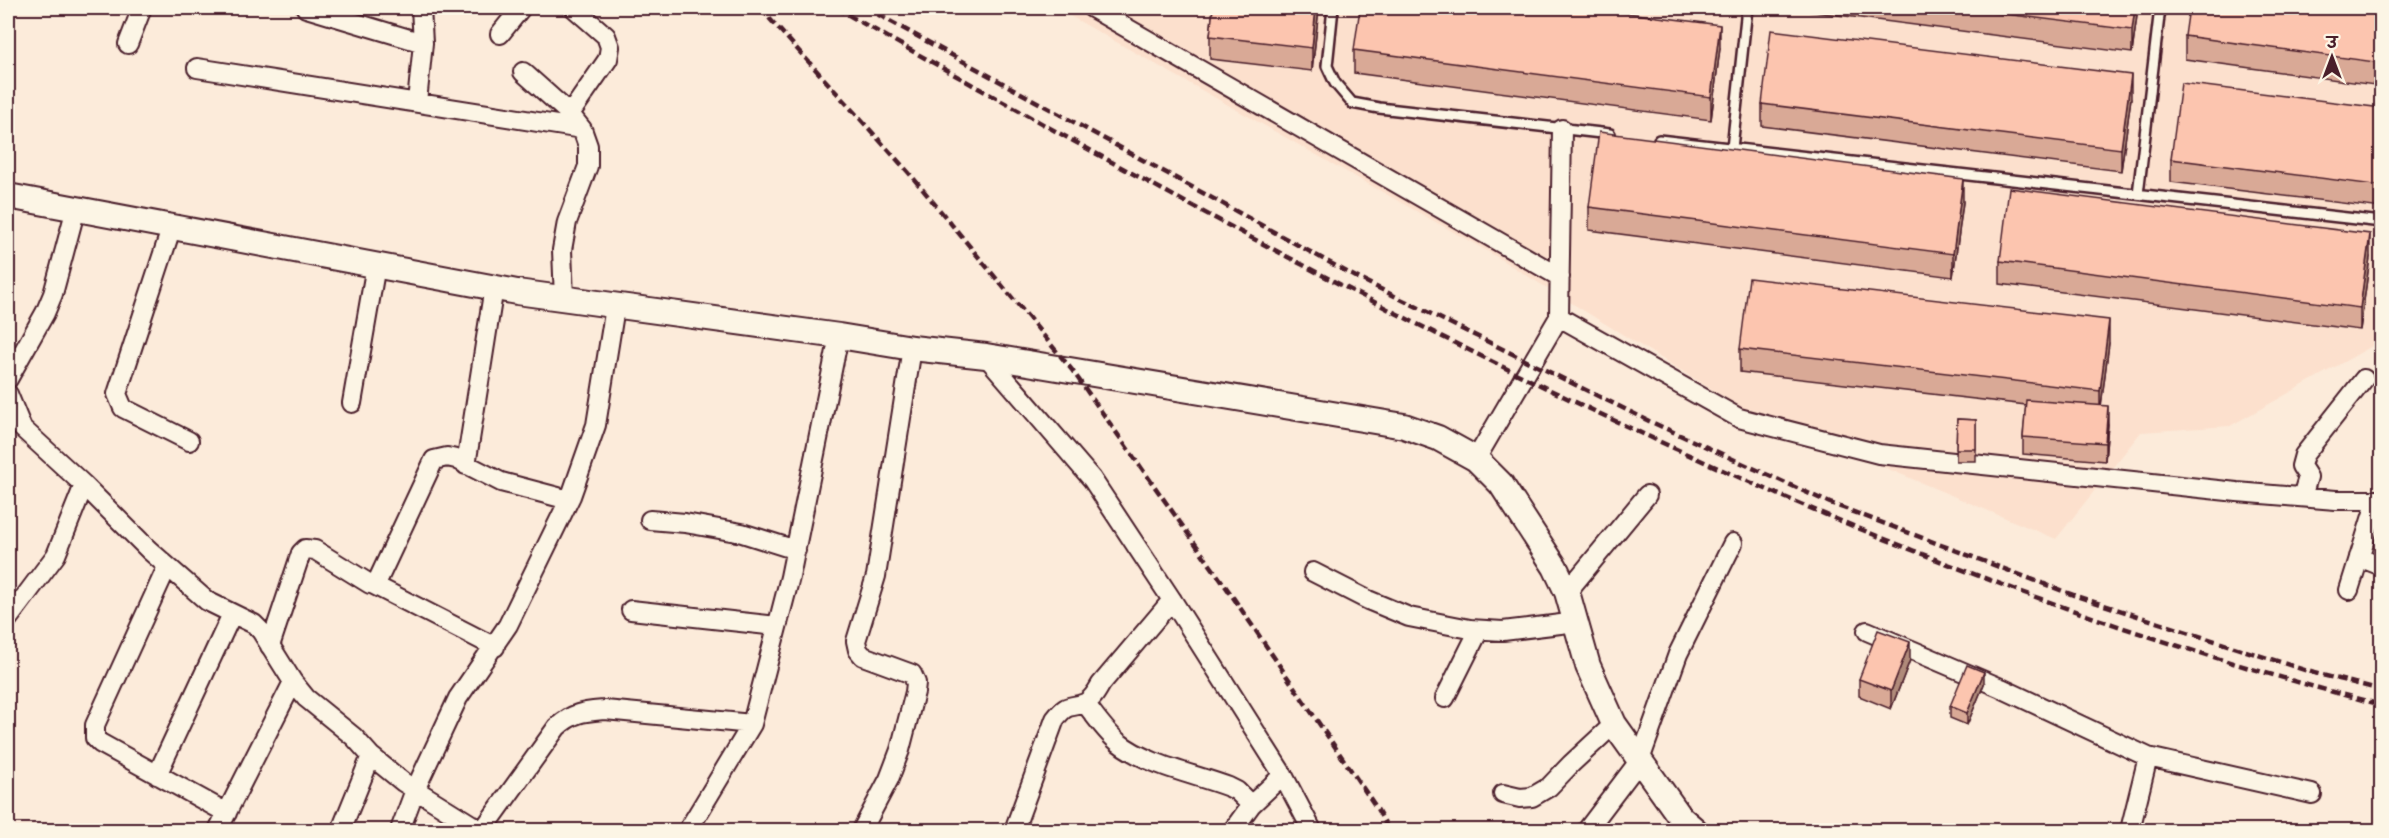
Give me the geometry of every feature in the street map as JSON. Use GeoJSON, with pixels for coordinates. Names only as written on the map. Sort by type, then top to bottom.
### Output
{"type":"FeatureCollection","features":[{"type":"Feature","properties":{"kind":"street"},"geometry":{"type":"LineString","coordinates":[[128,44],[142,8]]}},
{"type":"Feature","properties":{"kind":"street"},"geometry":{"type":"LineString","coordinates":[[306,8],[423,43]]}},
{"type":"Feature","properties":{"kind":"street"},"geometry":{"type":"LineString","coordinates":[[417,102],[423,43],[421,8]]}},
{"type":"Feature","properties":{"kind":"street"},"geometry":{"type":"LineString","coordinates":[[500,34],[521,8]]}},
{"type":"Feature","properties":{"kind":"street"},"geometry":{"type":"LineString","coordinates":[[570,114],[608,59],[610,47],[606,36],[574,8]]}},
{"type":"Feature","properties":{"kind":"street"},"geometry":{"type":"LineString","coordinates":[[1092,8],[1560,277]]}},
{"type":"Feature","properties":{"kind":"street"},"geometry":{"type":"LineString","coordinates":[[197,68],[582,129]]}},
{"type":"Feature","properties":{"kind":"street"},"geometry":{"type":"LineString","coordinates":[[523,72],[570,114],[582,129],[588,146],[588,166],[567,222],[562,250],[564,299]]}},
{"type":"Feature","properties":{"kind":"street"},"geometry":{"type":"LineString","coordinates":[[1476,459],[1559,317],[1562,129]]}},
{"type":"Feature","properties":{"kind":"street"},"geometry":{"type":"LineString","coordinates":[[8,196],[564,299],[912,348],[987,356],[1404,426],[1438,438],[1476,459],[1501,484],[1555,567],[1568,592],[1588,666],[1614,724],[1681,818],[1695,831]]}},
{"type":"Feature","properties":{"kind":"street"},"geometry":{"type":"LineString","coordinates":[[8,379],[45,314],[53,294],[76,208]]}},
{"type":"Feature","properties":{"kind":"street"},"geometry":{"type":"LineString","coordinates":[[172,226],[117,394],[123,408],[189,441]]}},
{"type":"Feature","properties":{"kind":"street"},"geometry":{"type":"LineString","coordinates":[[352,403],[376,265]]}},
{"type":"Feature","properties":{"kind":"street"},"geometry":{"type":"LineString","coordinates":[[466,465],[494,287]]}},
{"type":"Feature","properties":{"kind":"street"},"geometry":{"type":"LineString","coordinates":[[400,831],[415,790],[458,698],[508,625],[569,500],[596,425],[615,307]]}},
{"type":"Feature","properties":{"kind":"street"},"geometry":{"type":"LineString","coordinates":[[1559,317],[1739,417],[1879,454],[2302,497],[2379,500],[2349,590]]}},
{"type":"Feature","properties":{"kind":"street"},"geometry":{"type":"LineString","coordinates":[[688,831],[752,724],[796,550],[839,336]]}},
{"type":"Feature","properties":{"kind":"street"},"geometry":{"type":"LineString","coordinates":[[862,831],[893,769],[915,692],[916,682],[912,675],[903,669],[863,656],[858,650],[856,641],[876,576],[912,348]]}},
{"type":"Feature","properties":{"kind":"street"},"geometry":{"type":"LineString","coordinates":[[987,356],[1092,479],[1283,775],[1312,831]]}},
{"type":"Feature","properties":{"kind":"street"},"geometry":{"type":"LineString","coordinates":[[2302,497],[2308,477],[2301,466],[2304,455],[2364,379]]}},
{"type":"Feature","properties":{"kind":"street"},"geometry":{"type":"LineString","coordinates":[[8,394],[22,428],[167,567],[207,601],[254,624],[306,698],[354,736],[371,756],[415,790],[481,831],[557,726],[570,716],[605,710],[752,724]]}},
{"type":"Feature","properties":{"kind":"street"},"geometry":{"type":"LineString","coordinates":[[374,585],[378,581],[434,460],[447,457],[501,482],[569,500]]}},
{"type":"Feature","properties":{"kind":"street"},"geometry":{"type":"LineString","coordinates":[[10,610],[56,555],[84,485]]}},
{"type":"Feature","properties":{"kind":"street"},"geometry":{"type":"LineString","coordinates":[[1568,592],[1647,495]]}},
{"type":"Feature","properties":{"kind":"street"},"geometry":{"type":"LineString","coordinates":[[650,520],[685,523],[742,533],[796,550]]}},
{"type":"Feature","properties":{"kind":"street"},"geometry":{"type":"LineString","coordinates":[[1587,831],[1640,760],[1678,654],[1733,543]]}},
{"type":"Feature","properties":{"kind":"street"},"geometry":{"type":"LineString","coordinates":[[270,646],[298,559],[305,549],[315,550],[374,585],[495,647]]}},
{"type":"Feature","properties":{"kind":"street"},"geometry":{"type":"LineString","coordinates":[[2359,557],[2382,566]]}},
{"type":"Feature","properties":{"kind":"street"},"geometry":{"type":"LineString","coordinates":[[167,567],[94,731],[95,738],[100,743],[226,813]]}},
{"type":"Feature","properties":{"kind":"street"},"geometry":{"type":"LineString","coordinates":[[1313,572],[1368,600],[1410,617],[1479,630],[1503,632],[1577,622]]}},
{"type":"Feature","properties":{"kind":"street"},"geometry":{"type":"LineString","coordinates":[[1014,831],[1055,719],[1061,710],[1069,705],[1085,703],[1094,696],[1101,684],[1172,600]]}},
{"type":"Feature","properties":{"kind":"street"},"geometry":{"type":"LineString","coordinates":[[631,610],[777,626]]}},
{"type":"Feature","properties":{"kind":"street"},"geometry":{"type":"LineString","coordinates":[[157,775],[232,614]]}},
{"type":"Feature","properties":{"kind":"street"},"geometry":{"type":"LineString","coordinates":[[1445,698],[1479,630]]}},
{"type":"Feature","properties":{"kind":"street"},"geometry":{"type":"LineString","coordinates":[[1867,631],[2001,688],[2148,757],[2312,794]]}},
{"type":"Feature","properties":{"kind":"street"},"geometry":{"type":"LineString","coordinates":[[218,831],[293,682]]}},
{"type":"Feature","properties":{"kind":"street"},"geometry":{"type":"LineString","coordinates":[[1085,703],[1111,735],[1126,748],[1141,756],[1229,787],[1237,791],[1251,805]]}},
{"type":"Feature","properties":{"kind":"street"},"geometry":{"type":"LineString","coordinates":[[1503,794],[1520,798],[1532,797],[1549,787],[1614,724]]}},
{"type":"Feature","properties":{"kind":"street"},"geometry":{"type":"LineString","coordinates":[[341,831],[371,756]]}},
{"type":"Feature","properties":{"kind":"street"},"geometry":{"type":"LineString","coordinates":[[2130,831],[2148,757]]}},
{"type":"Feature","properties":{"kind":"street"},"geometry":{"type":"LineString","coordinates":[[1233,831],[1251,805],[1283,775]]}},
{"type":"Feature","properties":{"kind":"lane"},"geometry":{"type":"LineString","coordinates":[[1333,8],[1327,66],[1335,83],[1352,103],[1619,135]]}},
{"type":"Feature","properties":{"kind":"lane"},"geometry":{"type":"LineString","coordinates":[[1732,148],[1748,8]]}},
{"type":"Feature","properties":{"kind":"lane"},"geometry":{"type":"LineString","coordinates":[[2138,194],[2160,8]]}},
{"type":"Feature","properties":{"kind":"lane"},"geometry":{"type":"LineString","coordinates":[[1653,139],[2382,222]]}},
{"type":"Feature","properties":{"kind":"shaded area"},"geometry":{"type":"Polygon","coordinates":[[[1056,8],[2381,8],[2381,341],[2230,426],[2141,432],[2056,539],[1742,408],[1487,251],[1056,8]]]}},
{"type":"Feature","properties":{"kind":"building"},"geometry":{"type":"Polygon","coordinates":[[[1213,8],[1316,8],[1312,48],[1210,36],[1213,8]]]}},
{"type":"Feature","properties":{"kind":"building"},"geometry":{"type":"Polygon","coordinates":[[[1360,8],[1588,8],[1720,25],[1711,97],[1354,50],[1360,8]]]}},
{"type":"Feature","properties":{"kind":"building"},"geometry":{"type":"Polygon","coordinates":[[[1957,8],[2135,8],[2132,30],[1957,8]]]}},
{"type":"Feature","properties":{"kind":"building"},"geometry":{"type":"Polygon","coordinates":[[[2189,8],[2382,8],[2382,63],[2185,36],[2189,8]]]}},
{"type":"Feature","properties":{"kind":"building"},"geometry":{"type":"Polygon","coordinates":[[[1771,30],[2131,75],[2121,149],[1762,104],[1771,30]]]}},
{"type":"Feature","properties":{"kind":"building"},"geometry":{"type":"Polygon","coordinates":[[[2181,83],[2382,108],[2382,186],[2171,159],[2181,83]]]}},
{"type":"Feature","properties":{"kind":"building"},"geometry":{"type":"Polygon","coordinates":[[[1599,132],[1963,179],[1953,254],[1589,207],[1599,132]]]}},
{"type":"Feature","properties":{"kind":"building"},"geometry":{"type":"Polygon","coordinates":[[[2009,188],[2370,234],[2360,308],[2000,261],[2009,188]]]}},
{"type":"Feature","properties":{"kind":"building"},"geometry":{"type":"Polygon","coordinates":[[[1749,278],[2109,320],[2100,391],[1740,349],[1749,278]]]}},
{"type":"Feature","properties":{"kind":"building"},"geometry":{"type":"Polygon","coordinates":[[[2026,400],[2108,406],[2105,443],[2023,437],[2026,400]]]}},
{"type":"Feature","properties":{"kind":"building"},"geometry":{"type":"Polygon","coordinates":[[[1957,419],[1976,420],[1976,449],[1956,449],[1957,419]]]}},
{"type":"Feature","properties":{"kind":"building"},"geometry":{"type":"Polygon","coordinates":[[[1878,630],[1910,642],[1891,691],[1859,679],[1878,630]]]}},
{"type":"Feature","properties":{"kind":"building"},"geometry":{"type":"Polygon","coordinates":[[[1967,665],[1984,672],[1967,713],[1950,706],[1967,665]]]}},
{"type":"Feature","properties":{"kind":"railway"},"geometry":{"type":"LineString","coordinates":[[760,8],[909,173],[1072,370],[1228,590],[1376,807],[1389,830]]}},
{"type":"Feature","properties":{"kind":"railway"},"geometry":{"type":"LineString","coordinates":[[836,8],[1208,214],[1396,313],[1587,408],[1780,495],[1977,575],[2178,646],[2382,705]]}},
{"type":"Feature","properties":{"kind":"railway"},"geometry":{"type":"LineString","coordinates":[[866,8],[1356,277],[1649,421],[1830,503],[2076,596],[2314,673],[2382,690]]}}]}
